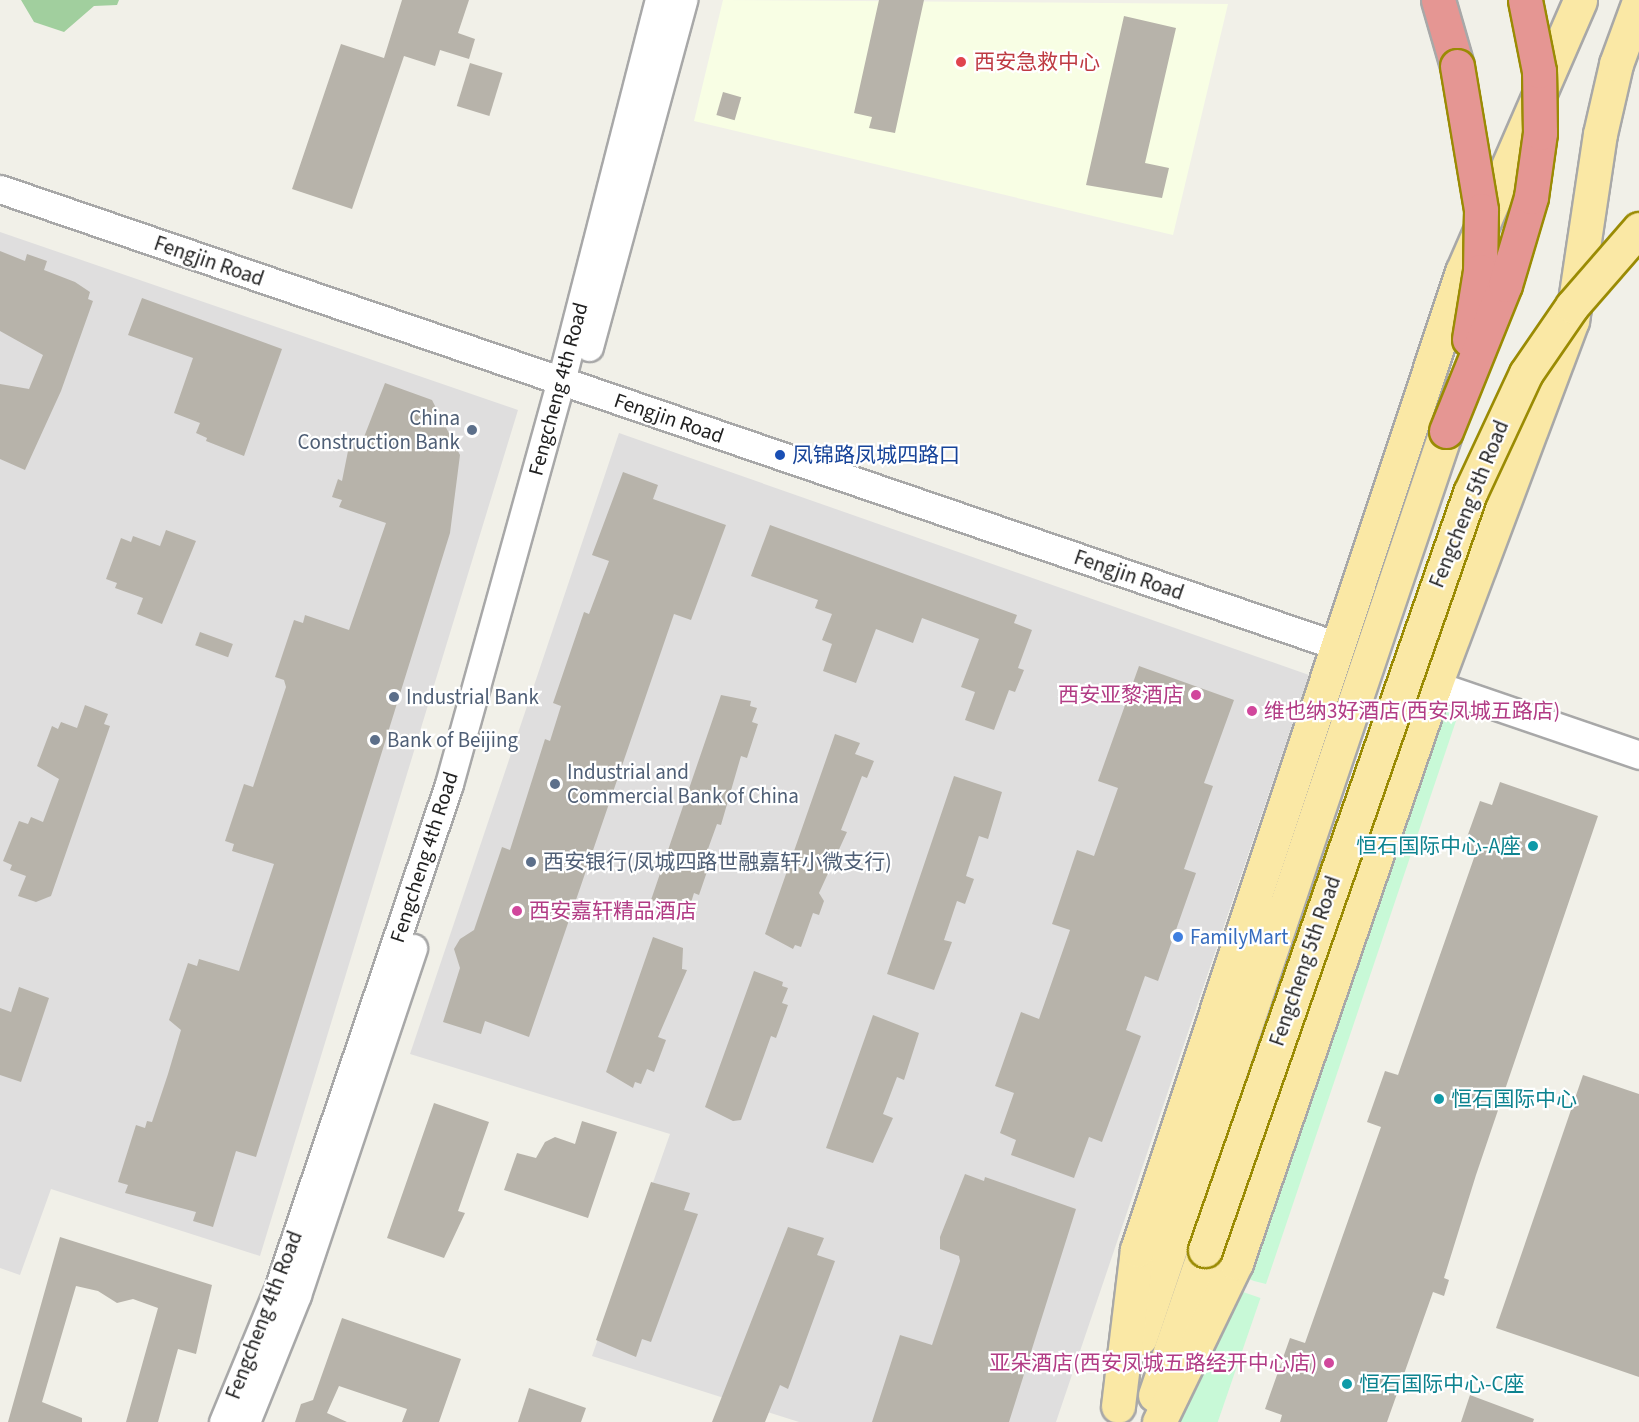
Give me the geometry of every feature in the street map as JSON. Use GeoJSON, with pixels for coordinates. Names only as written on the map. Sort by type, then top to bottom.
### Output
{"type":"FeatureCollection","features":[{"type":"Feature","properties":{"kind":"highway"},"geometry":{"type":"LineString","coordinates":[[1438,0],[1467,111],[1482,210],[1480,271],[1471,330],[1446,431]]}},
{"type":"Feature","properties":{"kind":"highway"},"geometry":{"type":"LineString","coordinates":[[1446,431],[1505,285],[1531,196],[1540,133],[1539,70],[1526,0]]}},
{"type":"Feature","properties":{"kind":"main road"},"geometry":{"type":"LineString","coordinates":[[1115,1414],[1137,1250],[1462,272],[1580,0]]}},
{"type":"Feature","properties":{"kind":"main road"},"geometry":{"type":"LineString","coordinates":[[1159,1422],[1236,1263],[1435,685],[1572,321],[1600,134],[1616,64],[1639,1]]}},
{"type":"Feature","properties":{"kind":"main road","name":"Fengcheng 5th Road"},"geometry":{"type":"LineString","coordinates":[[1145,1422],[1470,493],[1526,373],[1572,306],[1639,230]]}},
{"type":"Feature","properties":{"kind":"main road","name":"Fengcheng 5th Road"},"geometry":{"type":"LineString","coordinates":[[1115,1414],[1446,431]]}},
{"type":"Feature","properties":{"kind":"street","name":"Fengcheng 4th Road"},"geometry":{"type":"LineString","coordinates":[[246,1422],[297,1295],[470,780],[569,384],[659,0]]}},
{"type":"Feature","properties":{"kind":"street","name":"Fengcheng 4th Road"},"geometry":{"type":"LineString","coordinates":[[223,1422],[278,1289],[449,784],[683,0]]}},
{"type":"Feature","properties":{"kind":"street","name":"Fengjin Road"},"geometry":{"type":"LineString","coordinates":[[0,189],[1338,646]]}},
{"type":"Feature","properties":{"kind":"street"},"geometry":{"type":"LineString","coordinates":[[1435,685],[1639,755]]}},
{"type":"Feature","properties":{"kind":"shaded area","name":"西安急救中心"},"geometry":{"type":"Polygon","coordinates":[[[723,0],[1228,4],[1173,235],[694,121],[723,0]]]}},
{"type":"Feature","properties":{"kind":"shaded area"},"geometry":{"type":"Polygon","coordinates":[[[0,232],[518,410],[260,1256],[51,1189],[20,1275],[0,1268],[0,232]]]}},
{"type":"Feature","properties":{"kind":"shaded area"},"geometry":{"type":"Polygon","coordinates":[[[619,433],[1309,675],[1056,1422],[799,1422],[592,1356],[670,1134],[410,1054],[619,433]]]}},
{"type":"Feature","properties":{"kind":"green space"},"geometry":{"type":"Polygon","coordinates":[[[21,0],[119,0],[117,5],[94,6],[64,32],[34,22],[21,0]]]}},
{"type":"Feature","properties":{"kind":"green space"},"geometry":{"type":"Polygon","coordinates":[[[1441,712],[1459,712],[1266,1284],[1254,1281],[1221,1268],[1441,712]]]}},
{"type":"Feature","properties":{"kind":"green space"},"geometry":{"type":"Polygon","coordinates":[[[1217,1283],[1260,1298],[1218,1422],[1169,1422],[1217,1283]]]}},
{"type":"Feature","properties":{"kind":"building"},"geometry":{"type":"Polygon","coordinates":[[[402,0],[469,0],[458,33],[475,39],[469,59],[440,50],[435,66],[404,56],[352,209],[292,189],[341,44],[384,58],[402,0]]]}},
{"type":"Feature","properties":{"kind":"building"},"geometry":{"type":"Polygon","coordinates":[[[879,0],[924,0],[895,133],[869,128],[872,117],[854,113],[879,0]]]}},
{"type":"Feature","properties":{"kind":"building"},"geometry":{"type":"Polygon","coordinates":[[[1124,16],[1176,28],[1145,163],[1169,168],[1162,198],[1086,185],[1124,16]]]}},
{"type":"Feature","properties":{"kind":"building"},"geometry":{"type":"Polygon","coordinates":[[[470,63],[503,73],[489,116],[457,106],[470,63]]]}},
{"type":"Feature","properties":{"kind":"building"},"geometry":{"type":"Polygon","coordinates":[[[723,92],[741,97],[735,120],[716,115],[723,92]]]}},
{"type":"Feature","properties":{"kind":"building"},"geometry":{"type":"Polygon","coordinates":[[[0,251],[25,261],[27,254],[47,261],[44,270],[75,282],[90,292],[88,299],[93,301],[61,391],[25,470],[0,459],[0,384],[29,389],[43,355],[0,331],[0,251]]]}},
{"type":"Feature","properties":{"kind":"building"},"geometry":{"type":"Polygon","coordinates":[[[142,298],[282,349],[244,456],[206,441],[207,438],[196,433],[200,423],[174,413],[193,358],[128,335],[142,298]]]}},
{"type":"Feature","properties":{"kind":"building"},"geometry":{"type":"Polygon","coordinates":[[[385,383],[432,400],[460,455],[450,533],[256,1157],[236,1151],[213,1227],[193,1221],[196,1212],[125,1193],[128,1185],[118,1182],[136,1125],[145,1128],[147,1121],[152,1122],[168,1074],[181,1030],[169,1020],[188,963],[197,966],[199,959],[239,971],[274,864],[232,851],[234,844],[225,841],[244,784],[253,787],[286,687],[284,680],[275,677],[294,620],[303,623],[305,615],[349,630],[386,523],[339,507],[342,500],[332,497],[338,479],[342,481],[350,441],[360,444],[385,383]]]}},
{"type":"Feature","properties":{"kind":"building"},"geometry":{"type":"Polygon","coordinates":[[[623,472],[658,485],[653,499],[726,525],[691,620],[674,614],[529,1037],[485,1021],[481,1034],[443,1022],[460,968],[454,949],[460,939],[474,930],[502,847],[510,850],[545,739],[550,741],[561,706],[553,703],[584,612],[589,614],[609,561],[592,555],[623,472]]]}},
{"type":"Feature","properties":{"kind":"building"},"geometry":{"type":"Polygon","coordinates":[[[770,525],[1017,615],[1014,623],[1032,630],[1018,668],[1024,670],[1015,692],[1009,690],[994,730],[965,720],[975,692],[961,687],[979,639],[922,618],[913,643],[876,629],[856,683],[823,671],[832,644],[822,640],[832,614],[815,608],[818,600],[751,576],[770,525]]]}},
{"type":"Feature","properties":{"kind":"building"},"geometry":{"type":"Polygon","coordinates":[[[166,530],[196,541],[162,624],[137,614],[143,598],[115,588],[117,583],[106,579],[121,538],[131,542],[133,536],[160,546],[166,530]]]}},
{"type":"Feature","properties":{"kind":"building"},"geometry":{"type":"Polygon","coordinates":[[[200,632],[233,644],[228,657],[195,645],[200,632]]]}},
{"type":"Feature","properties":{"kind":"building"},"geometry":{"type":"Polygon","coordinates":[[[1139,666],[1234,700],[1204,783],[1213,786],[1184,869],[1196,873],[1158,981],[1145,976],[1126,1030],[1141,1036],[1102,1142],[1089,1137],[1074,1178],[1011,1155],[1016,1140],[1000,1133],[1014,1093],[995,1086],[1021,1012],[1039,1019],[1070,930],[1052,924],[1077,850],[1094,856],[1118,788],[1098,781],[1139,666]]]}},
{"type":"Feature","properties":{"kind":"building"},"geometry":{"type":"Polygon","coordinates":[[[721,695],[751,701],[750,706],[757,708],[752,722],[758,724],[747,758],[741,756],[721,825],[717,824],[704,860],[710,863],[699,895],[694,893],[689,909],[682,906],[681,910],[651,900],[721,695]]]}},
{"type":"Feature","properties":{"kind":"building"},"geometry":{"type":"Polygon","coordinates":[[[85,705],[108,714],[104,724],[110,726],[51,896],[36,902],[18,896],[26,876],[10,870],[12,865],[3,861],[19,821],[28,824],[31,817],[43,822],[59,779],[37,766],[52,726],[58,729],[61,722],[77,728],[85,705]]]}},
{"type":"Feature","properties":{"kind":"building"},"geometry":{"type":"Polygon","coordinates":[[[835,734],[860,743],[855,754],[874,761],[867,778],[862,776],[841,830],[847,832],[819,893],[824,901],[819,915],[813,913],[801,947],[795,945],[793,949],[765,934],[835,734]]]}},
{"type":"Feature","properties":{"kind":"building"},"geometry":{"type":"Polygon","coordinates":[[[954,776],[1002,792],[988,839],[979,836],[966,876],[974,879],[965,904],[957,901],[944,940],[952,942],[934,990],[887,974],[954,776]]]}},
{"type":"Feature","properties":{"kind":"building","name":"恒石国际中心"},"geometry":{"type":"Polygon","coordinates":[[[1500,782],[1598,816],[1476,1175],[1444,1278],[1449,1280],[1444,1296],[1433,1292],[1387,1422],[1280,1422],[1282,1415],[1265,1409],[1290,1338],[1305,1343],[1381,1127],[1367,1122],[1385,1071],[1398,1075],[1475,855],[1462,851],[1480,801],[1492,805],[1500,782]]]}},
{"type":"Feature","properties":{"kind":"building"},"geometry":{"type":"Polygon","coordinates":[[[653,937],[683,948],[682,969],[687,970],[658,1037],[666,1040],[654,1072],[647,1069],[641,1084],[635,1082],[633,1088],[606,1072],[653,937]]]}},
{"type":"Feature","properties":{"kind":"building"},"geometry":{"type":"Polygon","coordinates":[[[754,971],[783,982],[782,986],[788,988],[782,1003],[788,1005],[776,1038],[771,1036],[741,1120],[733,1121],[705,1107],[754,971]]]}},
{"type":"Feature","properties":{"kind":"building"},"geometry":{"type":"Polygon","coordinates":[[[19,987],[49,998],[21,1082],[0,1075],[0,1008],[11,1012],[19,987]]]}},
{"type":"Feature","properties":{"kind":"building"},"geometry":{"type":"Polygon","coordinates":[[[873,1015],[919,1033],[904,1080],[897,1077],[883,1114],[893,1118],[873,1163],[826,1148],[873,1015]]]}},
{"type":"Feature","properties":{"kind":"building"},"geometry":{"type":"Polygon","coordinates":[[[1583,1075],[1639,1094],[1639,1377],[1496,1328],[1583,1075]]]}},
{"type":"Feature","properties":{"kind":"building"},"geometry":{"type":"Polygon","coordinates":[[[434,1103],[489,1122],[458,1211],[465,1213],[444,1258],[387,1238],[434,1103]]]}},
{"type":"Feature","properties":{"kind":"building"},"geometry":{"type":"Polygon","coordinates":[[[582,1121],[617,1132],[588,1218],[504,1190],[517,1153],[536,1158],[545,1142],[555,1137],[575,1144],[582,1121]]]}},
{"type":"Feature","properties":{"kind":"building"},"geometry":{"type":"Polygon","coordinates":[[[965,1174],[984,1181],[985,1177],[1076,1209],[1009,1422],[872,1422],[900,1335],[932,1345],[960,1261],[959,1256],[940,1249],[940,1237],[965,1174]]]}},
{"type":"Feature","properties":{"kind":"building"},"geometry":{"type":"Polygon","coordinates":[[[651,1182],[690,1193],[684,1210],[698,1214],[651,1342],[642,1339],[636,1357],[596,1340],[651,1182]]]}},
{"type":"Feature","properties":{"kind":"building"},"geometry":{"type":"Polygon","coordinates":[[[788,1227],[824,1238],[817,1255],[835,1261],[788,1389],[780,1385],[765,1422],[712,1422],[788,1227]]]}},
{"type":"Feature","properties":{"kind":"building"},"geometry":{"type":"Polygon","coordinates":[[[60,1237],[212,1285],[196,1354],[178,1349],[158,1422],[126,1422],[158,1308],[133,1299],[117,1303],[98,1291],[76,1286],[42,1402],[82,1418],[82,1422],[8,1422],[60,1237]]]}},
{"type":"Feature","properties":{"kind":"building"},"geometry":{"type":"Polygon","coordinates":[[[342,1318],[461,1359],[439,1422],[402,1422],[407,1409],[339,1386],[327,1413],[347,1422],[295,1422],[301,1404],[313,1400],[342,1318]]]}},
{"type":"Feature","properties":{"kind":"building"},"geometry":{"type":"Polygon","coordinates":[[[529,1388],[586,1408],[581,1422],[518,1422],[529,1388]]]}},
{"type":"Feature","properties":{"kind":"building"},"geometry":{"type":"Polygon","coordinates":[[[1470,1395],[1534,1419],[1533,1422],[1461,1422],[1470,1395]]]}},
{"type":"Feature","properties":{"kind":"place","name":"西安急救中心"},"geometry":{"type":"Point","coordinates":[961,62]}},
{"type":"Feature","properties":{"kind":"place","name":"China Construction Bank"},"geometry":{"type":"Point","coordinates":[472,430]}},
{"type":"Feature","properties":{"kind":"place","name":"凤锦路凤城四路口"},"geometry":{"type":"Point","coordinates":[780,455]}},
{"type":"Feature","properties":{"kind":"place","name":"西安亚黎酒店"},"geometry":{"type":"Point","coordinates":[1196,695]}},
{"type":"Feature","properties":{"kind":"place","name":"Industrial Bank"},"geometry":{"type":"Point","coordinates":[394,697]}},
{"type":"Feature","properties":{"kind":"place","name":"维也纳3好酒店(西安凤城五路店)"},"geometry":{"type":"Point","coordinates":[1252,711]}},
{"type":"Feature","properties":{"kind":"place","name":"Bank of Beijing"},"geometry":{"type":"Point","coordinates":[375,740]}},
{"type":"Feature","properties":{"kind":"place","name":"Industrial and Commercial Bank of China"},"geometry":{"type":"Point","coordinates":[555,784]}},
{"type":"Feature","properties":{"kind":"place","name":"恒石国际中心-A座"},"geometry":{"type":"Point","coordinates":[1533,846]}},
{"type":"Feature","properties":{"kind":"place","name":"西安银行(凤城四路世融嘉轩小微支行)"},"geometry":{"type":"Point","coordinates":[531,862]}},
{"type":"Feature","properties":{"kind":"place","name":"西安嘉轩精品酒店"},"geometry":{"type":"Point","coordinates":[517,911]}},
{"type":"Feature","properties":{"kind":"place","name":"FamilyMart"},"geometry":{"type":"Point","coordinates":[1178,937]}},
{"type":"Feature","properties":{"kind":"place","name":"恒石国际中心"},"geometry":{"type":"Point","coordinates":[1439,1099]}},
{"type":"Feature","properties":{"kind":"place","name":"亚朵酒店(西安凤城五路经开中心店)"},"geometry":{"type":"Point","coordinates":[1329,1363]}},
{"type":"Feature","properties":{"kind":"place","name":"恒石国际中心-C座"},"geometry":{"type":"Point","coordinates":[1347,1384]}}]}
